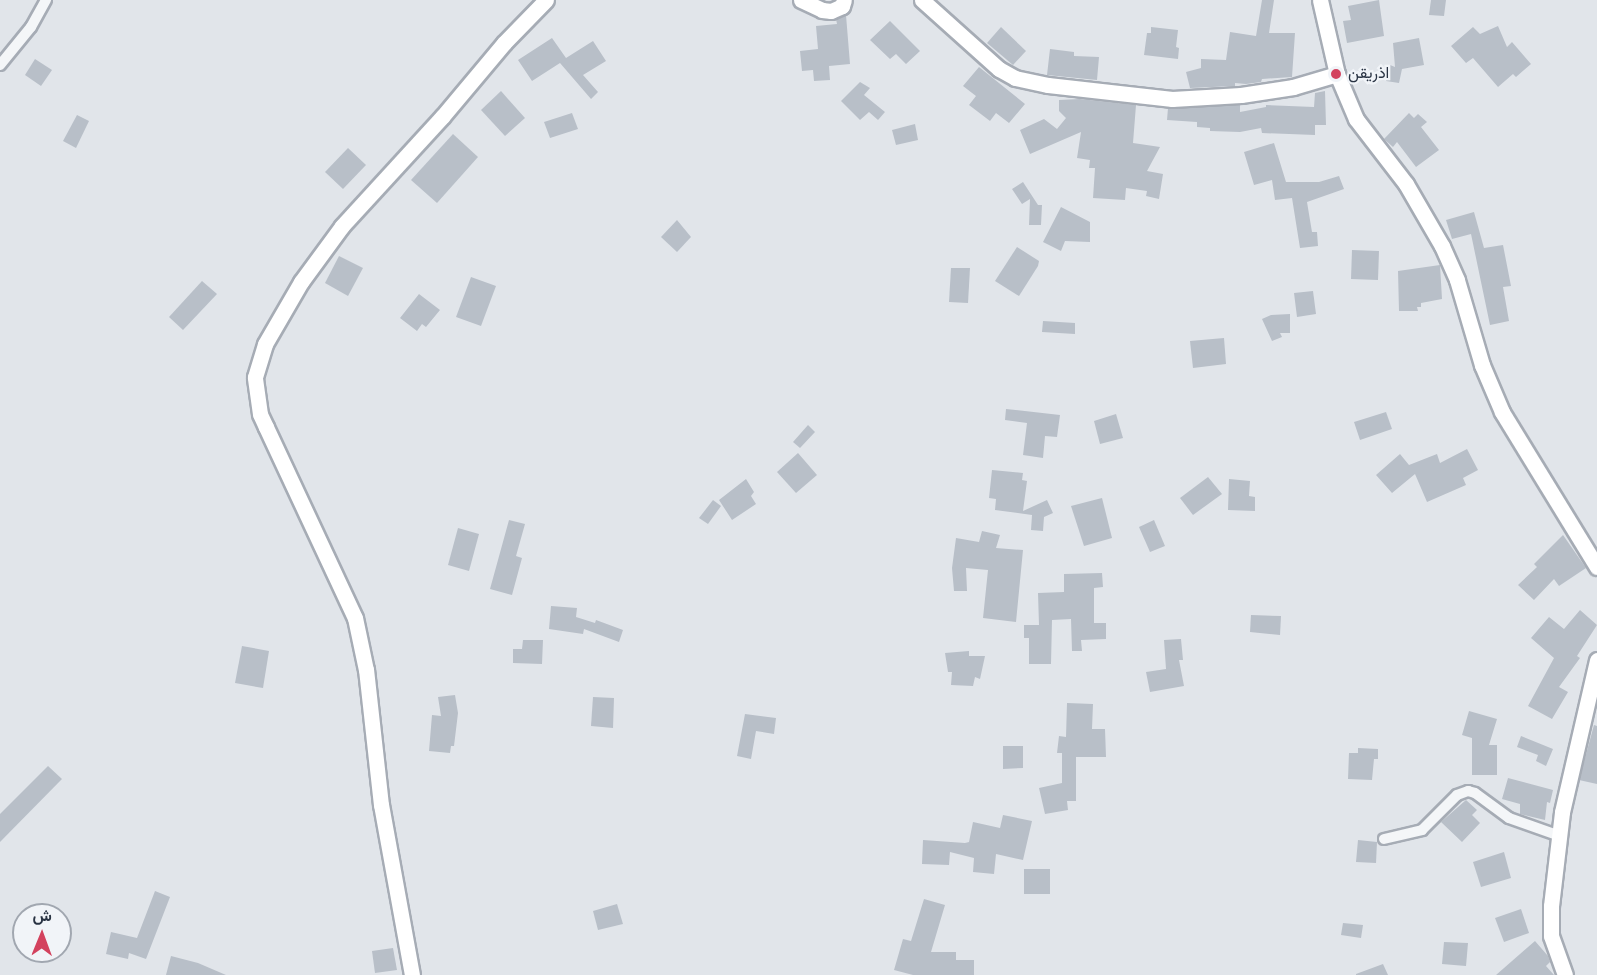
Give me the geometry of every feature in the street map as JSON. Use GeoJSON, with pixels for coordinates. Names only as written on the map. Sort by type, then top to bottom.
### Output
{"type":"FeatureCollection","features":[{"type":"Feature","properties":{"kind":"street"},"geometry":{"type":"LineString","coordinates":[[0,65],[31,27],[46,0]]}},
{"type":"Feature","properties":{"kind":"street"},"geometry":{"type":"LineString","coordinates":[[412,975],[381,805],[366,670],[355,618],[260,414],[255,377],[265,344],[301,282],[342,226],[442,117],[504,43],[546,0]]}},
{"type":"Feature","properties":{"kind":"street"},"geometry":{"type":"LineString","coordinates":[[801,0],[815,8],[831,10],[842,6],[844,0]]}},
{"type":"Feature","properties":{"kind":"street"},"geometry":{"type":"LineString","coordinates":[[922,0],[999,69],[1014,78],[1048,85],[1172,99],[1241,95],[1293,87],[1337,74]]}},
{"type":"Feature","properties":{"kind":"street"},"geometry":{"type":"LineString","coordinates":[[1320,0],[1337,74],[1356,119],[1406,184],[1442,246],[1457,280],[1482,365],[1502,412],[1597,567]]}},
{"type":"Feature","properties":{"kind":"street"},"geometry":{"type":"LineString","coordinates":[[1565,975],[1551,936],[1551,906],[1562,812],[1597,660]]}},
{"type":"Feature","properties":{"kind":"street"},"geometry":{"type":"LineString","coordinates":[[1384,839],[1422,830],[1462,791],[1475,793],[1509,818],[1560,836]]}},
{"type":"Feature","properties":{"kind":"building"},"geometry":{"type":"Polygon","coordinates":[[[1262,0],[1274,0],[1269,33],[1295,33],[1292,77],[1262,79],[1261,82],[1246,84],[1235,83],[1235,86],[1190,88],[1186,72],[1201,68],[1201,59],[1226,60],[1230,32],[1256,36],[1262,0]]]}},
{"type":"Feature","properties":{"kind":"building"},"geometry":{"type":"Polygon","coordinates":[[[1379,0],[1384,36],[1347,43],[1343,21],[1351,20],[1348,6],[1379,0]]]}},
{"type":"Feature","properties":{"kind":"building"},"geometry":{"type":"Polygon","coordinates":[[[1431,0],[1446,0],[1444,16],[1429,15],[1431,0]]]}},
{"type":"Feature","properties":{"kind":"building"},"geometry":{"type":"Polygon","coordinates":[[[846,15],[850,64],[829,66],[830,80],[814,81],[813,70],[802,71],[800,51],[818,49],[816,26],[837,24],[836,19],[846,15]]]}},
{"type":"Feature","properties":{"kind":"building"},"geometry":{"type":"Polygon","coordinates":[[[890,21],[920,51],[906,64],[896,54],[890,59],[870,40],[890,21]]]}},
{"type":"Feature","properties":{"kind":"building"},"geometry":{"type":"Polygon","coordinates":[[[1498,26],[1507,47],[1512,42],[1531,64],[1516,77],[1513,74],[1498,87],[1473,58],[1466,63],[1451,46],[1473,27],[1480,34],[1498,26]]]}},
{"type":"Feature","properties":{"kind":"building"},"geometry":{"type":"Polygon","coordinates":[[[1001,27],[1026,51],[1013,65],[987,43],[1001,27]]]}},
{"type":"Feature","properties":{"kind":"building"},"geometry":{"type":"Polygon","coordinates":[[[1151,27],[1178,30],[1176,47],[1179,48],[1178,59],[1144,55],[1147,33],[1151,33],[1151,27]]]}},
{"type":"Feature","properties":{"kind":"building"},"geometry":{"type":"Polygon","coordinates":[[[552,38],[566,58],[593,41],[606,61],[583,75],[598,92],[591,99],[560,63],[532,81],[518,60],[552,38]]]}},
{"type":"Feature","properties":{"kind":"building"},"geometry":{"type":"Polygon","coordinates":[[[1419,38],[1424,65],[1402,69],[1399,83],[1386,81],[1390,65],[1395,67],[1393,43],[1419,38]]]}},
{"type":"Feature","properties":{"kind":"building"},"geometry":{"type":"Polygon","coordinates":[[[1050,49],[1074,52],[1074,56],[1099,57],[1097,80],[1047,75],[1050,49]]]}},
{"type":"Feature","properties":{"kind":"building"},"geometry":{"type":"Polygon","coordinates":[[[35,59],[52,70],[41,86],[25,75],[35,59]]]}},
{"type":"Feature","properties":{"kind":"building"},"geometry":{"type":"Polygon","coordinates":[[[979,67],[1025,104],[1009,123],[996,113],[990,121],[969,105],[976,96],[963,86],[979,67]]]}},
{"type":"Feature","properties":{"kind":"building"},"geometry":{"type":"Polygon","coordinates":[[[860,82],[870,88],[864,95],[885,112],[878,120],[869,112],[860,120],[841,101],[860,82]]]}},
{"type":"Feature","properties":{"kind":"building"},"geometry":{"type":"Polygon","coordinates":[[[501,91],[525,118],[505,136],[481,110],[501,91]]]}},
{"type":"Feature","properties":{"kind":"building"},"geometry":{"type":"Polygon","coordinates":[[[1325,91],[1326,125],[1315,125],[1315,135],[1262,133],[1261,128],[1240,132],[1210,131],[1210,128],[1197,127],[1197,122],[1167,120],[1168,108],[1240,105],[1240,112],[1266,107],[1266,105],[1314,107],[1315,93],[1325,91]]]}},
{"type":"Feature","properties":{"kind":"building"},"geometry":{"type":"Polygon","coordinates":[[[1080,99],[1136,105],[1133,143],[1160,147],[1147,171],[1163,174],[1159,199],[1146,196],[1147,191],[1126,188],[1125,200],[1093,198],[1095,168],[1089,168],[1090,160],[1077,158],[1081,132],[1030,154],[1020,130],[1044,119],[1057,129],[1066,118],[1059,111],[1059,100],[1080,99]]]}},
{"type":"Feature","properties":{"kind":"building"},"geometry":{"type":"Polygon","coordinates":[[[572,113],[578,129],[550,138],[544,122],[572,113]]]}},
{"type":"Feature","properties":{"kind":"building"},"geometry":{"type":"Polygon","coordinates":[[[1409,113],[1414,118],[1418,114],[1427,122],[1421,127],[1439,150],[1416,167],[1397,142],[1393,147],[1384,139],[1409,113]]]}},
{"type":"Feature","properties":{"kind":"building"},"geometry":{"type":"Polygon","coordinates":[[[77,115],[89,121],[76,148],[63,141],[77,115]]]}},
{"type":"Feature","properties":{"kind":"building"},"geometry":{"type":"Polygon","coordinates":[[[915,124],[918,140],[896,145],[892,130],[915,124]]]}},
{"type":"Feature","properties":{"kind":"building"},"geometry":{"type":"Polygon","coordinates":[[[453,134],[478,157],[437,203],[411,180],[453,134]]]}},
{"type":"Feature","properties":{"kind":"building"},"geometry":{"type":"Polygon","coordinates":[[[1274,143],[1286,182],[1319,182],[1339,176],[1344,189],[1307,202],[1312,232],[1317,232],[1318,246],[1300,248],[1292,198],[1275,200],[1272,180],[1254,185],[1244,152],[1274,143]]]}},
{"type":"Feature","properties":{"kind":"building"},"geometry":{"type":"Polygon","coordinates":[[[348,148],[366,165],[343,189],[325,172],[348,148]]]}},
{"type":"Feature","properties":{"kind":"building"},"geometry":{"type":"Polygon","coordinates":[[[1023,182],[1038,205],[1042,205],[1041,225],[1029,225],[1030,199],[1022,204],[1012,189],[1023,182]]]}},
{"type":"Feature","properties":{"kind":"building"},"geometry":{"type":"Polygon","coordinates":[[[1061,207],[1090,222],[1090,242],[1065,241],[1061,251],[1043,242],[1061,207]]]}},
{"type":"Feature","properties":{"kind":"building"},"geometry":{"type":"Polygon","coordinates":[[[1474,212],[1484,248],[1503,245],[1511,286],[1503,287],[1509,321],[1490,325],[1471,234],[1452,239],[1446,220],[1474,212]]]}},
{"type":"Feature","properties":{"kind":"building"},"geometry":{"type":"Polygon","coordinates":[[[677,220],[691,237],[677,252],[661,237],[677,220]]]}},
{"type":"Feature","properties":{"kind":"building"},"geometry":{"type":"Polygon","coordinates":[[[1017,247],[1039,261],[1019,296],[995,281],[1017,247]]]}},
{"type":"Feature","properties":{"kind":"building"},"geometry":{"type":"Polygon","coordinates":[[[1352,250],[1379,251],[1378,280],[1351,279],[1352,250]]]}},
{"type":"Feature","properties":{"kind":"building"},"geometry":{"type":"Polygon","coordinates":[[[339,256],[363,268],[348,296],[325,283],[339,256]]]}},
{"type":"Feature","properties":{"kind":"building"},"geometry":{"type":"Polygon","coordinates":[[[1440,265],[1442,299],[1421,303],[1421,307],[1417,307],[1418,311],[1399,311],[1398,271],[1440,265]]]}},
{"type":"Feature","properties":{"kind":"building"},"geometry":{"type":"Polygon","coordinates":[[[951,268],[970,268],[968,303],[949,302],[951,268]]]}},
{"type":"Feature","properties":{"kind":"building"},"geometry":{"type":"Polygon","coordinates":[[[471,277],[496,286],[481,326],[456,317],[471,277]]]}},
{"type":"Feature","properties":{"kind":"building"},"geometry":{"type":"Polygon","coordinates":[[[202,281],[217,294],[183,330],[169,317],[202,281]]]}},
{"type":"Feature","properties":{"kind":"building"},"geometry":{"type":"Polygon","coordinates":[[[1313,291],[1316,314],[1297,317],[1294,293],[1313,291]]]}},
{"type":"Feature","properties":{"kind":"building"},"geometry":{"type":"Polygon","coordinates":[[[419,294],[440,310],[426,327],[422,324],[417,331],[400,318],[419,294]]]}},
{"type":"Feature","properties":{"kind":"building"},"geometry":{"type":"Polygon","coordinates":[[[1290,314],[1290,333],[1280,333],[1282,337],[1272,341],[1262,319],[1271,315],[1290,314]]]}},
{"type":"Feature","properties":{"kind":"building"},"geometry":{"type":"Polygon","coordinates":[[[1043,321],[1075,323],[1075,334],[1042,332],[1043,321]]]}},
{"type":"Feature","properties":{"kind":"building"},"geometry":{"type":"Polygon","coordinates":[[[1224,338],[1226,364],[1193,368],[1190,341],[1224,338]]]}},
{"type":"Feature","properties":{"kind":"building"},"geometry":{"type":"Polygon","coordinates":[[[1006,409],[1060,415],[1057,437],[1045,436],[1043,458],[1023,455],[1027,423],[1005,420],[1006,409]]]}},
{"type":"Feature","properties":{"kind":"building"},"geometry":{"type":"Polygon","coordinates":[[[1386,412],[1392,429],[1360,440],[1354,422],[1386,412]]]}},
{"type":"Feature","properties":{"kind":"building"},"geometry":{"type":"Polygon","coordinates":[[[1116,414],[1123,438],[1100,444],[1094,421],[1116,414]]]}},
{"type":"Feature","properties":{"kind":"building"},"geometry":{"type":"Polygon","coordinates":[[[808,425],[815,432],[800,448],[793,442],[808,425]]]}},
{"type":"Feature","properties":{"kind":"building"},"geometry":{"type":"Polygon","coordinates":[[[1467,449],[1478,470],[1463,478],[1466,485],[1427,502],[1415,474],[1392,493],[1376,475],[1400,454],[1409,465],[1437,454],[1440,463],[1467,449]]]}},
{"type":"Feature","properties":{"kind":"building"},"geometry":{"type":"Polygon","coordinates":[[[798,453],[817,475],[796,493],[777,472],[798,453]]]}},
{"type":"Feature","properties":{"kind":"building"},"geometry":{"type":"Polygon","coordinates":[[[992,470],[1023,473],[1022,480],[1027,481],[1023,511],[1047,500],[1053,513],[1044,517],[1043,531],[1031,530],[1032,515],[995,510],[996,499],[989,498],[992,470]]]}},
{"type":"Feature","properties":{"kind":"building"},"geometry":{"type":"Polygon","coordinates":[[[1208,477],[1222,494],[1193,515],[1180,498],[1208,477]]]}},
{"type":"Feature","properties":{"kind":"building"},"geometry":{"type":"Polygon","coordinates":[[[746,479],[754,492],[751,496],[756,504],[732,520],[719,500],[746,479]]]}},
{"type":"Feature","properties":{"kind":"building"},"geometry":{"type":"Polygon","coordinates":[[[1229,479],[1250,481],[1249,496],[1255,497],[1255,511],[1228,510],[1229,479]]]}},
{"type":"Feature","properties":{"kind":"building"},"geometry":{"type":"Polygon","coordinates":[[[1102,498],[1112,538],[1084,546],[1071,506],[1102,498]]]}},
{"type":"Feature","properties":{"kind":"building"},"geometry":{"type":"Polygon","coordinates":[[[713,500],[721,506],[708,524],[699,518],[713,500]]]}},
{"type":"Feature","properties":{"kind":"building"},"geometry":{"type":"Polygon","coordinates":[[[509,520],[525,524],[516,556],[522,558],[512,595],[490,589],[509,520]]]}},
{"type":"Feature","properties":{"kind":"building"},"geometry":{"type":"Polygon","coordinates":[[[1154,520],[1165,546],[1150,552],[1139,527],[1154,520]]]}},
{"type":"Feature","properties":{"kind":"building"},"geometry":{"type":"Polygon","coordinates":[[[458,528],[479,534],[469,571],[448,565],[458,528]]]}},
{"type":"Feature","properties":{"kind":"building"},"geometry":{"type":"Polygon","coordinates":[[[982,531],[1000,535],[996,548],[1023,550],[1016,622],[983,618],[988,570],[966,568],[967,591],[954,591],[952,568],[956,538],[979,542],[982,531]]]}},
{"type":"Feature","properties":{"kind":"building"},"geometry":{"type":"Polygon","coordinates":[[[1563,535],[1586,568],[1559,586],[1554,579],[1534,600],[1518,585],[1537,567],[1534,564],[1563,535]]]}},
{"type":"Feature","properties":{"kind":"building"},"geometry":{"type":"Polygon","coordinates":[[[1102,573],[1103,587],[1094,588],[1094,623],[1106,623],[1106,639],[1081,640],[1082,651],[1072,651],[1071,619],[1052,620],[1051,664],[1029,664],[1029,638],[1024,638],[1024,625],[1039,625],[1038,593],[1064,592],[1064,574],[1102,573]]]}},
{"type":"Feature","properties":{"kind":"building"},"geometry":{"type":"Polygon","coordinates":[[[551,606],[577,608],[576,617],[595,623],[596,620],[623,630],[619,642],[584,629],[583,634],[549,629],[551,606]]]}},
{"type":"Feature","properties":{"kind":"building"},"geometry":{"type":"Polygon","coordinates":[[[1580,610],[1597,625],[1577,656],[1580,658],[1559,687],[1568,692],[1552,719],[1528,706],[1554,658],[1531,638],[1549,617],[1564,629],[1580,610]]]}},
{"type":"Feature","properties":{"kind":"building"},"geometry":{"type":"Polygon","coordinates":[[[1251,615],[1281,616],[1280,635],[1250,632],[1251,615]]]}},
{"type":"Feature","properties":{"kind":"building"},"geometry":{"type":"Polygon","coordinates":[[[1181,639],[1183,660],[1179,660],[1184,686],[1150,692],[1146,672],[1166,669],[1164,640],[1181,639]]]}},
{"type":"Feature","properties":{"kind":"building"},"geometry":{"type":"Polygon","coordinates":[[[523,640],[543,640],[542,664],[513,663],[513,649],[522,649],[523,640]]]}},
{"type":"Feature","properties":{"kind":"building"},"geometry":{"type":"Polygon","coordinates":[[[242,646],[269,651],[263,688],[235,683],[242,646]]]}},
{"type":"Feature","properties":{"kind":"building"},"geometry":{"type":"Polygon","coordinates":[[[969,651],[969,656],[985,656],[980,679],[975,677],[973,686],[951,685],[952,672],[948,672],[945,653],[969,651]]]}},
{"type":"Feature","properties":{"kind":"building"},"geometry":{"type":"Polygon","coordinates":[[[455,695],[458,713],[454,746],[451,746],[450,753],[429,751],[432,715],[441,716],[438,697],[455,695]]]}},
{"type":"Feature","properties":{"kind":"building"},"geometry":{"type":"Polygon","coordinates":[[[593,697],[614,698],[613,728],[591,726],[593,697]]]}},
{"type":"Feature","properties":{"kind":"building"},"geometry":{"type":"Polygon","coordinates":[[[1067,703],[1093,704],[1092,729],[1105,729],[1106,757],[1076,757],[1076,801],[1067,801],[1068,810],[1045,814],[1039,788],[1062,783],[1062,753],[1057,753],[1059,736],[1066,737],[1067,703]]]}},
{"type":"Feature","properties":{"kind":"building"},"geometry":{"type":"Polygon","coordinates":[[[1469,711],[1497,719],[1489,745],[1497,745],[1497,775],[1472,775],[1472,738],[1462,735],[1469,711]]]}},
{"type":"Feature","properties":{"kind":"building"},"geometry":{"type":"Polygon","coordinates":[[[745,714],[776,718],[774,734],[756,731],[751,759],[737,756],[745,714]]]}},
{"type":"Feature","properties":{"kind":"building"},"geometry":{"type":"Polygon","coordinates":[[[1594,725],[1597,726],[1597,784],[1579,780],[1594,725]]]}},
{"type":"Feature","properties":{"kind":"building"},"geometry":{"type":"Polygon","coordinates":[[[1521,736],[1553,749],[1546,766],[1536,761],[1538,755],[1517,747],[1521,736]]]}},
{"type":"Feature","properties":{"kind":"building"},"geometry":{"type":"Polygon","coordinates":[[[1003,746],[1023,746],[1023,768],[1003,769],[1003,746]]]}},
{"type":"Feature","properties":{"kind":"building"},"geometry":{"type":"Polygon","coordinates":[[[1358,748],[1378,749],[1378,759],[1374,759],[1372,780],[1348,779],[1349,753],[1358,753],[1358,748]]]}},
{"type":"Feature","properties":{"kind":"building"},"geometry":{"type":"Polygon","coordinates":[[[48,766],[62,779],[0,842],[0,814],[48,766]]]}},
{"type":"Feature","properties":{"kind":"building"},"geometry":{"type":"Polygon","coordinates":[[[1508,778],[1553,790],[1550,803],[1547,802],[1545,820],[1520,814],[1520,804],[1502,799],[1508,778]]]}},
{"type":"Feature","properties":{"kind":"building"},"geometry":{"type":"Polygon","coordinates":[[[1466,800],[1477,810],[1472,815],[1480,823],[1462,842],[1441,822],[1466,800]]]}},
{"type":"Feature","properties":{"kind":"building"},"geometry":{"type":"Polygon","coordinates":[[[1003,815],[1032,821],[1023,860],[996,854],[994,874],[973,872],[974,858],[950,852],[949,865],[922,864],[923,840],[969,842],[973,822],[1000,828],[1003,815]]]}},
{"type":"Feature","properties":{"kind":"building"},"geometry":{"type":"Polygon","coordinates":[[[1358,840],[1377,842],[1376,863],[1356,862],[1358,840]]]}},
{"type":"Feature","properties":{"kind":"building"},"geometry":{"type":"Polygon","coordinates":[[[1504,852],[1511,878],[1481,887],[1473,862],[1504,852]]]}},
{"type":"Feature","properties":{"kind":"building"},"geometry":{"type":"Polygon","coordinates":[[[1024,869],[1050,869],[1050,894],[1024,894],[1024,869]]]}},
{"type":"Feature","properties":{"kind":"building"},"geometry":{"type":"Polygon","coordinates":[[[155,891],[170,897],[146,959],[129,953],[128,959],[106,954],[111,932],[137,938],[155,891]]]}},
{"type":"Feature","properties":{"kind":"building"},"geometry":{"type":"Polygon","coordinates":[[[924,899],[945,905],[931,952],[956,952],[956,960],[974,960],[974,975],[913,975],[894,970],[903,939],[911,941],[924,899]]]}},
{"type":"Feature","properties":{"kind":"building"},"geometry":{"type":"Polygon","coordinates":[[[617,904],[623,924],[598,930],[593,911],[617,904]]]}},
{"type":"Feature","properties":{"kind":"building"},"geometry":{"type":"Polygon","coordinates":[[[1521,909],[1529,933],[1504,942],[1495,918],[1521,909]]]}},
{"type":"Feature","properties":{"kind":"building"},"geometry":{"type":"Polygon","coordinates":[[[1343,923],[1363,925],[1361,938],[1341,935],[1343,923]]]}},
{"type":"Feature","properties":{"kind":"building"},"geometry":{"type":"Polygon","coordinates":[[[1535,941],[1548,956],[1550,962],[1546,966],[1554,975],[1496,975],[1535,941]]]}},
{"type":"Feature","properties":{"kind":"building"},"geometry":{"type":"Polygon","coordinates":[[[1444,942],[1468,943],[1466,966],[1442,964],[1444,942]]]}},
{"type":"Feature","properties":{"kind":"building"},"geometry":{"type":"Polygon","coordinates":[[[393,948],[397,970],[375,973],[372,951],[393,948]]]}},
{"type":"Feature","properties":{"kind":"building"},"geometry":{"type":"Polygon","coordinates":[[[171,956],[198,963],[226,975],[166,975],[171,956]]]}},
{"type":"Feature","properties":{"kind":"building"},"geometry":{"type":"Polygon","coordinates":[[[1383,964],[1388,975],[1356,975],[1356,974],[1383,964]]]}},
{"type":"Feature","properties":{"kind":"place","name":"اذريقن"},"geometry":{"type":"Point","coordinates":[1336,74]}}]}
